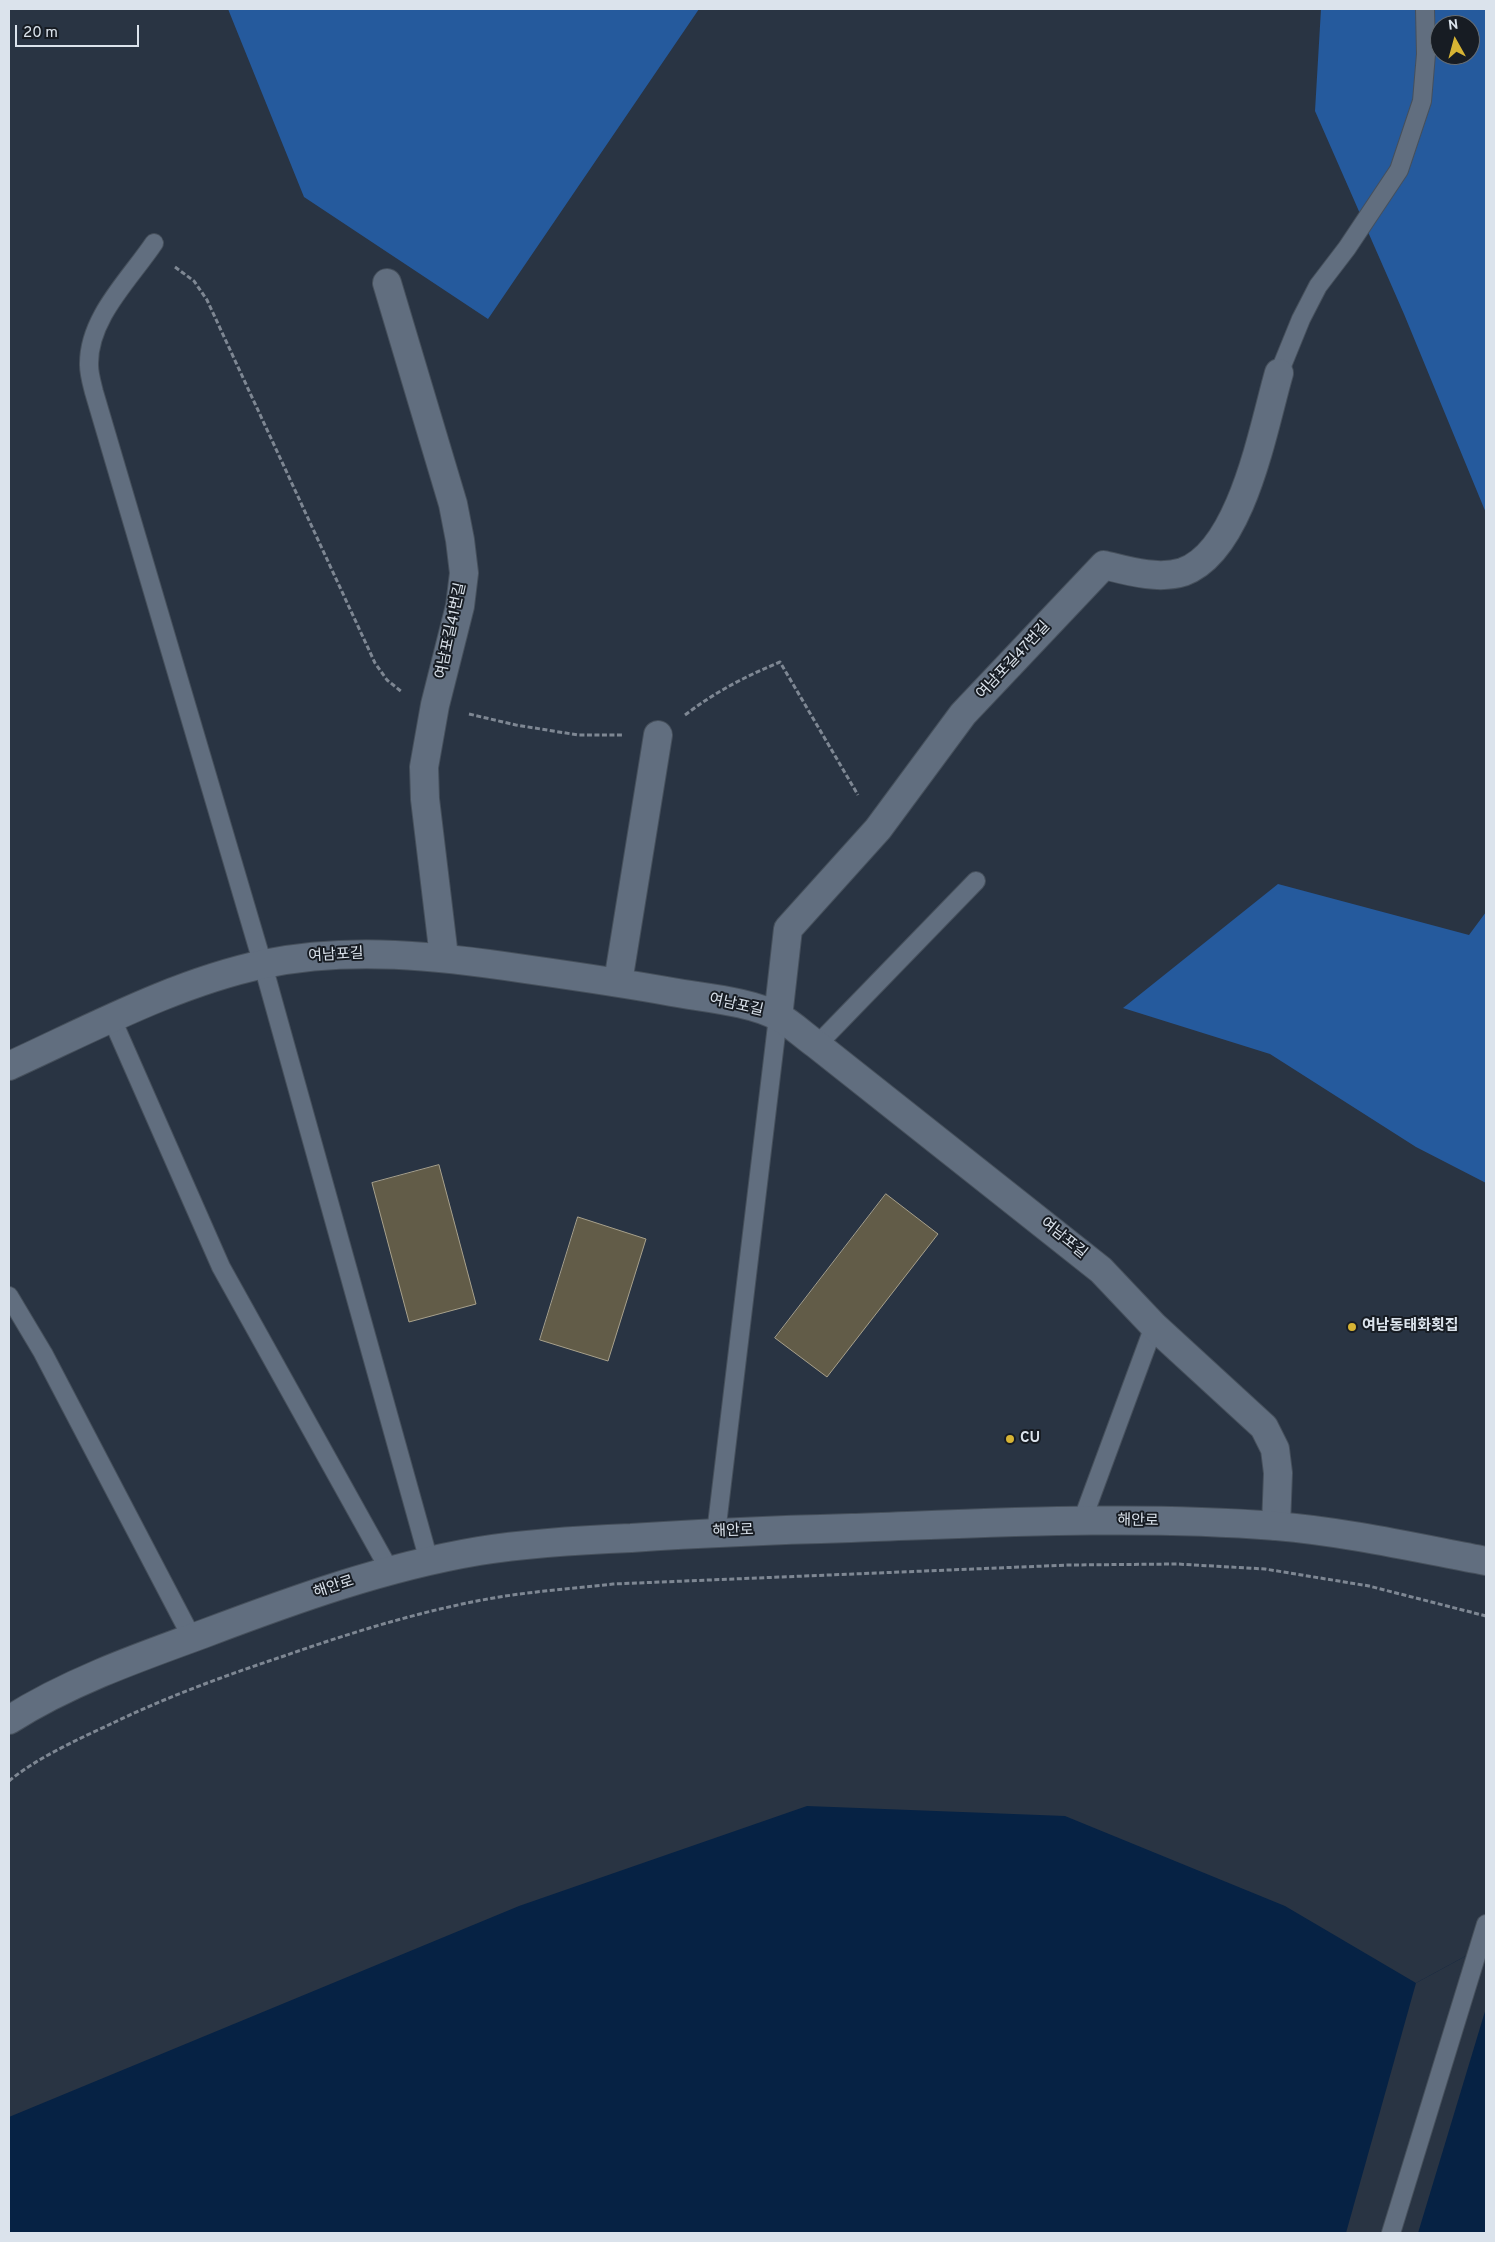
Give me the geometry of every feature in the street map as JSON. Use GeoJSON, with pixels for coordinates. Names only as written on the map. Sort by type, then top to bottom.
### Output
{"type":"FeatureCollection","features":[{"type":"Feature","properties":{"kind":"street","name":"여남포길41번길"},"geometry":{"type":"LineString","coordinates":[[387,283],[453,504],[464,573],[460,606],[435,705],[424,768],[425,799],[444,957]]}},
{"type":"Feature","properties":{"kind":"street","name":"여남포길47번길"},"geometry":{"type":"LineString","coordinates":[[778,1017],[788,929],[878,829],[963,714],[1104,565],[1135,572],[1161,575],[1182,572],[1199,564],[1216,547],[1233,521],[1248,483],[1279,373]]}},
{"type":"Feature","properties":{"kind":"street"},"geometry":{"type":"LineString","coordinates":[[618,982],[658,735]]}},
{"type":"Feature","properties":{"kind":"street","name":"여남포길"},"geometry":{"type":"LineString","coordinates":[[9,1066],[175,991],[221,976],[296,958],[386,954],[444,957],[618,982],[749,1006],[778,1017],[816,1044],[1101,1270],[1154,1326],[1264,1427],[1275,1449],[1278,1473],[1276,1526]]}},
{"type":"Feature","properties":{"kind":"street","name":"해안로"},"geometry":{"type":"LineString","coordinates":[[9,1720],[28,1708],[80,1682],[136,1658],[327,1589],[390,1570],[429,1561],[480,1551],[548,1543],[716,1533],[1082,1521],[1276,1526],[1346,1534],[1486,1561]]}},
{"type":"Feature","properties":{"kind":"lane"},"geometry":{"type":"LineString","coordinates":[[1279,373],[1301,319],[1318,286],[1347,248],[1399,170],[1422,101],[1426,54],[1425,9]]}},
{"type":"Feature","properties":{"kind":"lane"},"geometry":{"type":"LineString","coordinates":[[154,243],[107,309],[94,335],[89,365],[94,392],[263,965],[429,1561]]}},
{"type":"Feature","properties":{"kind":"lane"},"geometry":{"type":"LineString","coordinates":[[816,1044],[976,881]]}},
{"type":"Feature","properties":{"kind":"lane"},"geometry":{"type":"LineString","coordinates":[[716,1533],[778,1017]]}},
{"type":"Feature","properties":{"kind":"lane"},"geometry":{"type":"LineString","coordinates":[[112,1019],[221,1268],[390,1570]]}},
{"type":"Feature","properties":{"kind":"lane"},"geometry":{"type":"LineString","coordinates":[[9,1296],[43,1353],[192,1638]]}},
{"type":"Feature","properties":{"kind":"lane"},"geometry":{"type":"LineString","coordinates":[[1082,1521],[1154,1326]]}},
{"type":"Feature","properties":{"kind":"lane"},"geometry":{"type":"LineString","coordinates":[[1391,2233],[1486,1924]]}},
{"type":"Feature","properties":{"kind":"path"},"geometry":{"type":"LineString","coordinates":[[143,259],[176,268],[194,281],[207,300],[374,663],[387,680],[407,696],[435,705]]}},
{"type":"Feature","properties":{"kind":"path"},"geometry":{"type":"LineString","coordinates":[[9,1781],[77,1740],[144,1708],[223,1677],[362,1630],[478,1600],[544,1591],[622,1584],[1069,1565],[1177,1564],[1265,1569],[1369,1586],[1486,1616]]}},
{"type":"Feature","properties":{"kind":"shaded area"},"geometry":{"type":"Polygon","coordinates":[[[228,9],[699,9],[488,319],[304,197],[228,9]]]}},
{"type":"Feature","properties":{"kind":"shaded area"},"geometry":{"type":"Polygon","coordinates":[[[1321,9],[1486,9],[1486,513],[1404,314],[1315,111],[1321,9]]]}},
{"type":"Feature","properties":{"kind":"shaded area"},"geometry":{"type":"Polygon","coordinates":[[[1278,884],[1469,935],[1486,912],[1486,1183],[1416,1147],[1270,1054],[1123,1008],[1278,884]]]}},
{"type":"Feature","properties":{"kind":"shaded area"},"geometry":{"type":"Polygon","coordinates":[[[807,1806],[1065,1816],[1285,1906],[1416,1983],[1486,1945],[1486,2233],[9,2233],[9,2117],[519,1906],[807,1806]]]}},
{"type":"Feature","properties":{"kind":"pier"},"geometry":{"type":"Polygon","coordinates":[[[1486,1945],[1486,2008],[1418,2233],[1346,2233],[1416,1983],[1486,1945]]]}},
{"type":"Feature","properties":{"kind":"building"},"geometry":{"type":"Polygon","coordinates":[[[439,1165],[476,1304],[409,1322],[372,1183],[439,1165]]]}},
{"type":"Feature","properties":{"kind":"building"},"geometry":{"type":"Polygon","coordinates":[[[886,1194],[938,1234],[827,1377],[775,1338],[886,1194]]]}},
{"type":"Feature","properties":{"kind":"building"},"geometry":{"type":"Polygon","coordinates":[[[578,1217],[646,1239],[608,1361],[540,1340],[578,1217]]]}},
{"type":"Feature","properties":{"kind":"place","name":"여남동태화횟집"},"geometry":{"type":"Point","coordinates":[1352,1327]}},
{"type":"Feature","properties":{"kind":"place","name":"CU"},"geometry":{"type":"Point","coordinates":[1010,1439]}}]}
